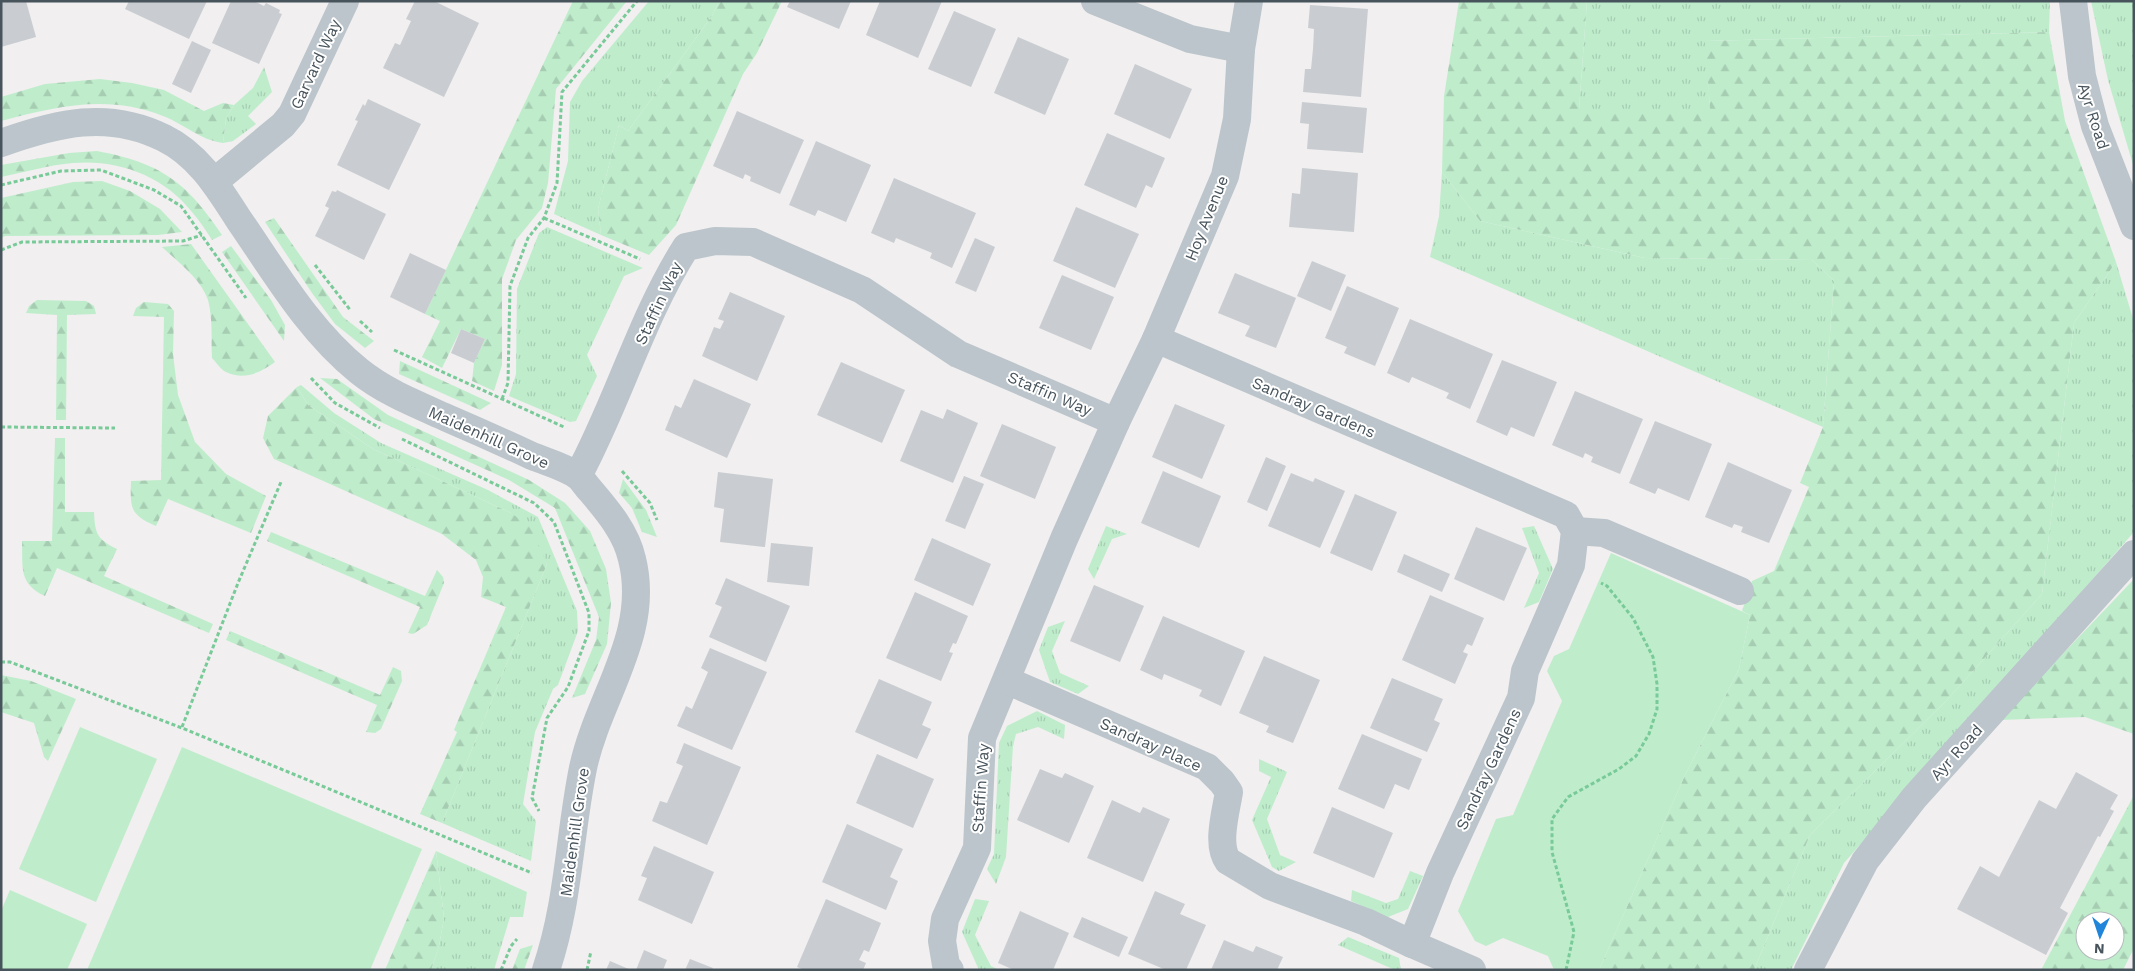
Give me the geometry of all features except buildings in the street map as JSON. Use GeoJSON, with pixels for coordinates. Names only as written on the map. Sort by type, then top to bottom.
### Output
{"type":"FeatureCollection","features":[{"type":"Feature","properties":{"kind":"street","name":"Garvard Way"},"geometry":{"type":"LineString","coordinates":[[214,182],[283,124],[292,114],[345,1]]}},
{"type":"Feature","properties":{"kind":"street"},"geometry":{"type":"LineString","coordinates":[[1095,1],[1190,39],[1242,49]]}},
{"type":"Feature","properties":{"kind":"street","name":"Hoy Avenue"},"geometry":{"type":"LineString","coordinates":[[1116,422],[1156,340],[1225,176],[1237,119],[1242,49],[1249,1]]}},
{"type":"Feature","properties":{"kind":"street","name":"Ayr Road"},"geometry":{"type":"LineString","coordinates":[[2072,1],[2082,76],[2095,126],[2134,226]]}},
{"type":"Feature","properties":{"kind":"street","name":"Maidenhill Grove"},"geometry":{"type":"LineString","coordinates":[[1,143],[46,127],[83,121],[137,127],[167,139],[197,161],[214,182],[296,303],[333,347],[353,366],[398,397],[578,476],[624,534],[632,557],[637,586],[635,614],[630,640],[593,730],[583,768],[567,888],[557,939],[546,970]]}},
{"type":"Feature","properties":{"kind":"street","name":"Staffin Way"},"geometry":{"type":"LineString","coordinates":[[578,476],[595,444],[670,272],[686,247],[715,241],[753,242],[862,290],[958,354],[1116,422],[1064,539],[1008,681],[982,738],[977,848],[945,920],[942,941],[946,965],[950,970]]}},
{"type":"Feature","properties":{"kind":"street","name":"Sandray Gardens"},"geometry":{"type":"LineString","coordinates":[[1156,340],[1566,515],[1575,531],[1570,565],[1525,671],[1520,698],[1440,873],[1412,944]]}},
{"type":"Feature","properties":{"kind":"street"},"geometry":{"type":"LineString","coordinates":[[1575,531],[1604,533],[1740,591]]}},
{"type":"Feature","properties":{"kind":"street","name":"Ayr Road"},"geometry":{"type":"LineString","coordinates":[[1808,970],[1865,861],[1877,845],[1914,798],[2134,554]]}},
{"type":"Feature","properties":{"kind":"street","name":"Sandray Place"},"geometry":{"type":"LineString","coordinates":[[1008,681],[1207,767],[1229,792],[1222,844],[1223,854],[1228,861],[1270,886],[1366,922],[1412,944]]}},
{"type":"Feature","properties":{"kind":"street"},"geometry":{"type":"LineString","coordinates":[[1412,944],[1472,970]]}},
{"type":"Feature","properties":{"kind":"path"},"geometry":{"type":"LineString","coordinates":[[487,435],[508,383],[510,286],[528,238],[544,218],[557,183],[562,92],[638,1]]}},
{"type":"Feature","properties":{"kind":"path"},"geometry":{"type":"LineString","coordinates":[[1,185],[61,171],[101,170],[154,190],[181,206],[252,306]]}},
{"type":"Feature","properties":{"kind":"path"},"geometry":{"type":"LineString","coordinates":[[544,218],[670,272]]}},
{"type":"Feature","properties":{"kind":"path"},"geometry":{"type":"LineString","coordinates":[[1,250],[22,242],[183,241],[202,235]]}},
{"type":"Feature","properties":{"kind":"path"},"geometry":{"type":"LineString","coordinates":[[314,264],[353,315],[374,334]]}},
{"type":"Feature","properties":{"kind":"path"},"geometry":{"type":"LineString","coordinates":[[387,347],[557,423],[595,444],[632,480],[650,503],[660,528]]}},
{"type":"Feature","properties":{"kind":"path"},"geometry":{"type":"LineString","coordinates":[[309,376],[335,403],[382,430]]}},
{"type":"Feature","properties":{"kind":"path"},"geometry":{"type":"LineString","coordinates":[[1,427],[115,428]]}},
{"type":"Feature","properties":{"kind":"path"},"geometry":{"type":"LineString","coordinates":[[400,438],[534,503],[554,522],[589,613],[589,631],[568,687],[547,718],[532,798],[540,813]]}},
{"type":"Feature","properties":{"kind":"path"},"geometry":{"type":"LineString","coordinates":[[182,728],[238,583],[281,482]]}},
{"type":"Feature","properties":{"kind":"path"},"geometry":{"type":"LineString","coordinates":[[1566,970],[1574,932],[1552,852],[1552,819],[1568,797],[1618,769],[1636,756],[1649,734],[1657,709],[1657,684],[1653,657],[1633,618],[1607,586],[1570,565]]}},
{"type":"Feature","properties":{"kind":"path"},"geometry":{"type":"LineString","coordinates":[[1,662],[10,662],[182,728],[567,888]]}},
{"type":"Feature","properties":{"kind":"path"},"geometry":{"type":"LineString","coordinates":[[501,970],[511,946],[523,932]]}},
{"type":"Feature","properties":{"kind":"path"},"geometry":{"type":"LineString","coordinates":[[587,970],[592,947]]}},
{"type":"Feature","properties":{"kind":"green space"},"geometry":{"type":"Polygon","coordinates":[[[573,1],[627,1],[556,89],[548,183],[542,208],[516,240],[502,279],[502,365],[494,391],[472,381],[474,363],[485,339],[461,329],[442,368],[422,357],[440,321],[425,314],[573,1]]]}},
{"type":"Feature","properties":{"kind":"green space"},"geometry":{"type":"Polygon","coordinates":[[[649,1],[719,1],[712,16],[628,131],[619,125],[598,209],[601,235],[554,214],[568,161],[570,102],[582,81],[649,1]]]}},
{"type":"Feature","properties":{"kind":"green space"},"geometry":{"type":"Polygon","coordinates":[[[719,1],[782,1],[757,53],[743,74],[676,225],[649,255],[601,235],[598,209],[619,125],[628,131],[712,16],[719,1]]]}},
{"type":"Feature","properties":{"kind":"green space"},"geometry":{"type":"Polygon","coordinates":[[[1459,1],[1587,1],[1579,109],[1710,109],[1705,41],[2049,32],[2065,121],[2116,262],[2074,323],[2042,594],[1946,701],[1810,835],[1754,970],[1599,970],[1685,775],[1739,669],[1750,615],[1742,611],[1752,581],[1774,571],[1809,487],[1800,483],[1823,427],[1834,281],[1812,260],[1645,258],[1480,221],[1442,172],[1444,96],[1459,1]]]}},
{"type":"Feature","properties":{"kind":"green space"},"geometry":{"type":"Polygon","coordinates":[[[1587,1],[2050,1],[2049,32],[1706,41],[1710,109],[1579,109],[1587,1]]]}},
{"type":"Feature","properties":{"kind":"green space"},"geometry":{"type":"Polygon","coordinates":[[[2091,1],[2134,1],[2134,168],[2108,80],[2091,1]]]}},
{"type":"Feature","properties":{"kind":"green space"},"geometry":{"type":"Polygon","coordinates":[[[264,67],[272,92],[248,116],[256,124],[233,141],[223,143],[226,118],[234,105],[253,88],[264,67]]]}},
{"type":"Feature","properties":{"kind":"green space"},"geometry":{"type":"Polygon","coordinates":[[[100,79],[164,90],[204,111],[223,103],[234,105],[226,118],[223,143],[207,139],[171,119],[143,109],[123,105],[103,104],[62,107],[1,121],[1,97],[45,84],[100,79]]]}},
{"type":"Feature","properties":{"kind":"green space"},"geometry":{"type":"Polygon","coordinates":[[[97,151],[138,162],[170,177],[196,201],[222,235],[212,240],[181,199],[154,180],[139,172],[123,167],[90,162],[73,163],[1,177],[1,165],[69,153],[97,151]]]}},
{"type":"Feature","properties":{"kind":"green space"},"geometry":{"type":"Polygon","coordinates":[[[1442,172],[1480,221],[1645,258],[1812,260],[1834,281],[1823,427],[1430,257],[1439,216],[1442,172]]]}},
{"type":"Feature","properties":{"kind":"green space"},"geometry":{"type":"Polygon","coordinates":[[[102,181],[130,191],[160,209],[182,232],[158,235],[5,236],[1,238],[1,198],[73,182],[102,181]]]}},
{"type":"Feature","properties":{"kind":"green space"},"geometry":{"type":"Polygon","coordinates":[[[274,218],[343,317],[374,341],[365,348],[335,324],[312,293],[265,222],[274,218]]]}},
{"type":"Feature","properties":{"kind":"green space"},"geometry":{"type":"Polygon","coordinates":[[[547,227],[643,268],[624,276],[587,355],[597,376],[576,421],[570,422],[509,396],[516,374],[517,289],[539,233],[547,227]]]}},
{"type":"Feature","properties":{"kind":"green space"},"geometry":{"type":"Polygon","coordinates":[[[191,244],[275,362],[270,366],[252,374],[240,376],[224,371],[212,358],[211,314],[205,292],[188,271],[162,247],[191,244]]]}},
{"type":"Feature","properties":{"kind":"green space"},"geometry":{"type":"Polygon","coordinates":[[[231,246],[271,300],[285,325],[284,341],[222,252],[231,246]]]}},
{"type":"Feature","properties":{"kind":"green space"},"geometry":{"type":"Polygon","coordinates":[[[2116,262],[2134,322],[2134,532],[1844,863],[1791,970],[1754,970],[1810,835],[1946,701],[2042,594],[2074,323],[2116,262]]]}},
{"type":"Feature","properties":{"kind":"green space"},"geometry":{"type":"Polygon","coordinates":[[[37,300],[86,301],[94,306],[96,314],[67,315],[66,420],[56,420],[57,315],[26,313],[29,306],[37,300]]]}},
{"type":"Feature","properties":{"kind":"green space"},"geometry":{"type":"Polygon","coordinates":[[[144,302],[168,304],[174,311],[173,354],[178,395],[195,442],[226,474],[266,496],[251,533],[168,499],[156,526],[141,518],[133,510],[131,481],[161,480],[164,317],[133,316],[136,308],[144,302]]]}},
{"type":"Feature","properties":{"kind":"green space"},"geometry":{"type":"Polygon","coordinates":[[[400,361],[491,403],[480,410],[399,374],[400,361]]]}},
{"type":"Feature","properties":{"kind":"green space"},"geometry":{"type":"Polygon","coordinates":[[[320,378],[337,379],[388,415],[529,480],[565,503],[590,531],[606,569],[611,603],[607,644],[585,694],[572,698],[596,640],[599,617],[555,508],[509,480],[374,419],[320,378]]]}},
{"type":"Feature","properties":{"kind":"green space"},"geometry":{"type":"Polygon","coordinates":[[[301,385],[334,413],[381,443],[488,490],[538,517],[577,611],[578,631],[558,685],[553,689],[535,732],[523,804],[536,821],[531,861],[442,823],[547,564],[511,513],[373,449],[308,405],[297,387],[301,385]]]}},
{"type":"Feature","properties":{"kind":"green space"},"geometry":{"type":"Polygon","coordinates":[[[297,387],[308,405],[373,449],[511,513],[531,527],[547,564],[442,823],[420,814],[457,732],[454,730],[506,607],[481,597],[483,577],[476,560],[442,534],[274,459],[263,438],[268,416],[297,387]]]}},
{"type":"Feature","properties":{"kind":"green space"},"geometry":{"type":"Polygon","coordinates":[[[55,438],[65,438],[65,512],[94,512],[98,535],[117,549],[104,576],[213,624],[209,633],[57,568],[45,596],[30,586],[24,573],[22,541],[52,541],[55,438]]]}},
{"type":"Feature","properties":{"kind":"green space"},"geometry":{"type":"Polygon","coordinates":[[[623,479],[646,510],[657,537],[642,532],[632,508],[619,493],[623,479]]]}},
{"type":"Feature","properties":{"kind":"green space"},"geometry":{"type":"Polygon","coordinates":[[[1106,526],[1127,534],[1112,539],[1094,579],[1088,569],[1106,526]]]}},
{"type":"Feature","properties":{"kind":"green space"},"geometry":{"type":"Polygon","coordinates":[[[1534,526],[1553,569],[1539,602],[1524,608],[1539,573],[1522,528],[1534,526]]]}},
{"type":"Feature","properties":{"kind":"green space"},"geometry":{"type":"Polygon","coordinates":[[[271,532],[425,596],[437,570],[443,577],[444,583],[427,625],[413,634],[408,633],[420,607],[267,541],[271,532]]]}},
{"type":"Feature","properties":{"kind":"green space"},"geometry":{"type":"Polygon","coordinates":[[[1611,553],[1750,615],[1739,669],[1685,775],[1599,970],[1554,970],[1548,956],[1503,938],[1486,946],[1475,941],[1458,911],[1496,819],[1513,815],[1562,701],[1547,671],[1554,656],[1569,649],[1611,553]]]}},
{"type":"Feature","properties":{"kind":"green space"},"geometry":{"type":"Polygon","coordinates":[[[2134,579],[2134,734],[2085,717],[2000,720],[2134,579]]]}},
{"type":"Feature","properties":{"kind":"green space"},"geometry":{"type":"Polygon","coordinates":[[[1065,621],[1052,651],[1060,673],[1089,686],[1078,694],[1050,682],[1039,650],[1048,627],[1065,621]]]}},
{"type":"Feature","properties":{"kind":"green space"},"geometry":{"type":"Polygon","coordinates":[[[230,631],[380,695],[393,667],[401,671],[402,681],[381,729],[375,733],[366,732],[377,705],[226,640],[230,631]]]}},
{"type":"Feature","properties":{"kind":"green space"},"geometry":{"type":"Polygon","coordinates":[[[1,675],[31,681],[76,699],[48,761],[44,757],[34,723],[1,712],[1,675]]]}},
{"type":"Feature","properties":{"kind":"green space"},"geometry":{"type":"Polygon","coordinates":[[[1037,711],[1065,725],[1064,739],[1038,727],[1016,734],[1013,746],[1006,857],[996,884],[987,869],[994,854],[999,743],[1007,726],[1037,711]]]}},
{"type":"Feature","properties":{"kind":"green space"},"geometry":{"type":"Polygon","coordinates":[[[80,727],[157,759],[96,902],[19,869],[80,727]]]}},
{"type":"Feature","properties":{"kind":"green space"},"geometry":{"type":"Polygon","coordinates":[[[182,747],[422,849],[370,970],[87,970],[182,747]]]}},
{"type":"Feature","properties":{"kind":"green space"},"geometry":{"type":"Polygon","coordinates":[[[1259,759],[1287,772],[1267,819],[1280,855],[1296,862],[1279,871],[1272,867],[1252,820],[1271,777],[1259,771],[1259,759]]]}},
{"type":"Feature","properties":{"kind":"green space"},"geometry":{"type":"Polygon","coordinates":[[[2134,795],[2134,948],[2123,970],[2041,970],[2134,795]]]}},
{"type":"Feature","properties":{"kind":"green space"},"geometry":{"type":"Polygon","coordinates":[[[436,851],[527,892],[523,917],[510,917],[494,970],[431,970],[439,946],[444,918],[436,851]]]}},
{"type":"Feature","properties":{"kind":"green space"},"geometry":{"type":"Polygon","coordinates":[[[436,851],[444,918],[439,946],[431,970],[385,970],[436,851]]]}},
{"type":"Feature","properties":{"kind":"green space"},"geometry":{"type":"Polygon","coordinates":[[[1410,871],[1423,876],[1408,909],[1388,917],[1351,901],[1352,890],[1386,903],[1398,899],[1410,871]]]}},
{"type":"Feature","properties":{"kind":"green space"},"geometry":{"type":"Polygon","coordinates":[[[10,890],[87,924],[67,970],[1,970],[1,911],[10,890]]]}},
{"type":"Feature","properties":{"kind":"green space"},"geometry":{"type":"Polygon","coordinates":[[[975,899],[989,901],[975,935],[991,966],[999,970],[979,970],[962,932],[975,899]]]}},
{"type":"Feature","properties":{"kind":"green space"},"geometry":{"type":"Polygon","coordinates":[[[1348,937],[1399,958],[1401,970],[1395,970],[1338,945],[1348,937]]]}},
{"type":"Feature","properties":{"kind":"green space"},"geometry":{"type":"Polygon","coordinates":[[[533,945],[524,970],[512,970],[520,949],[533,945]]]}}]}
